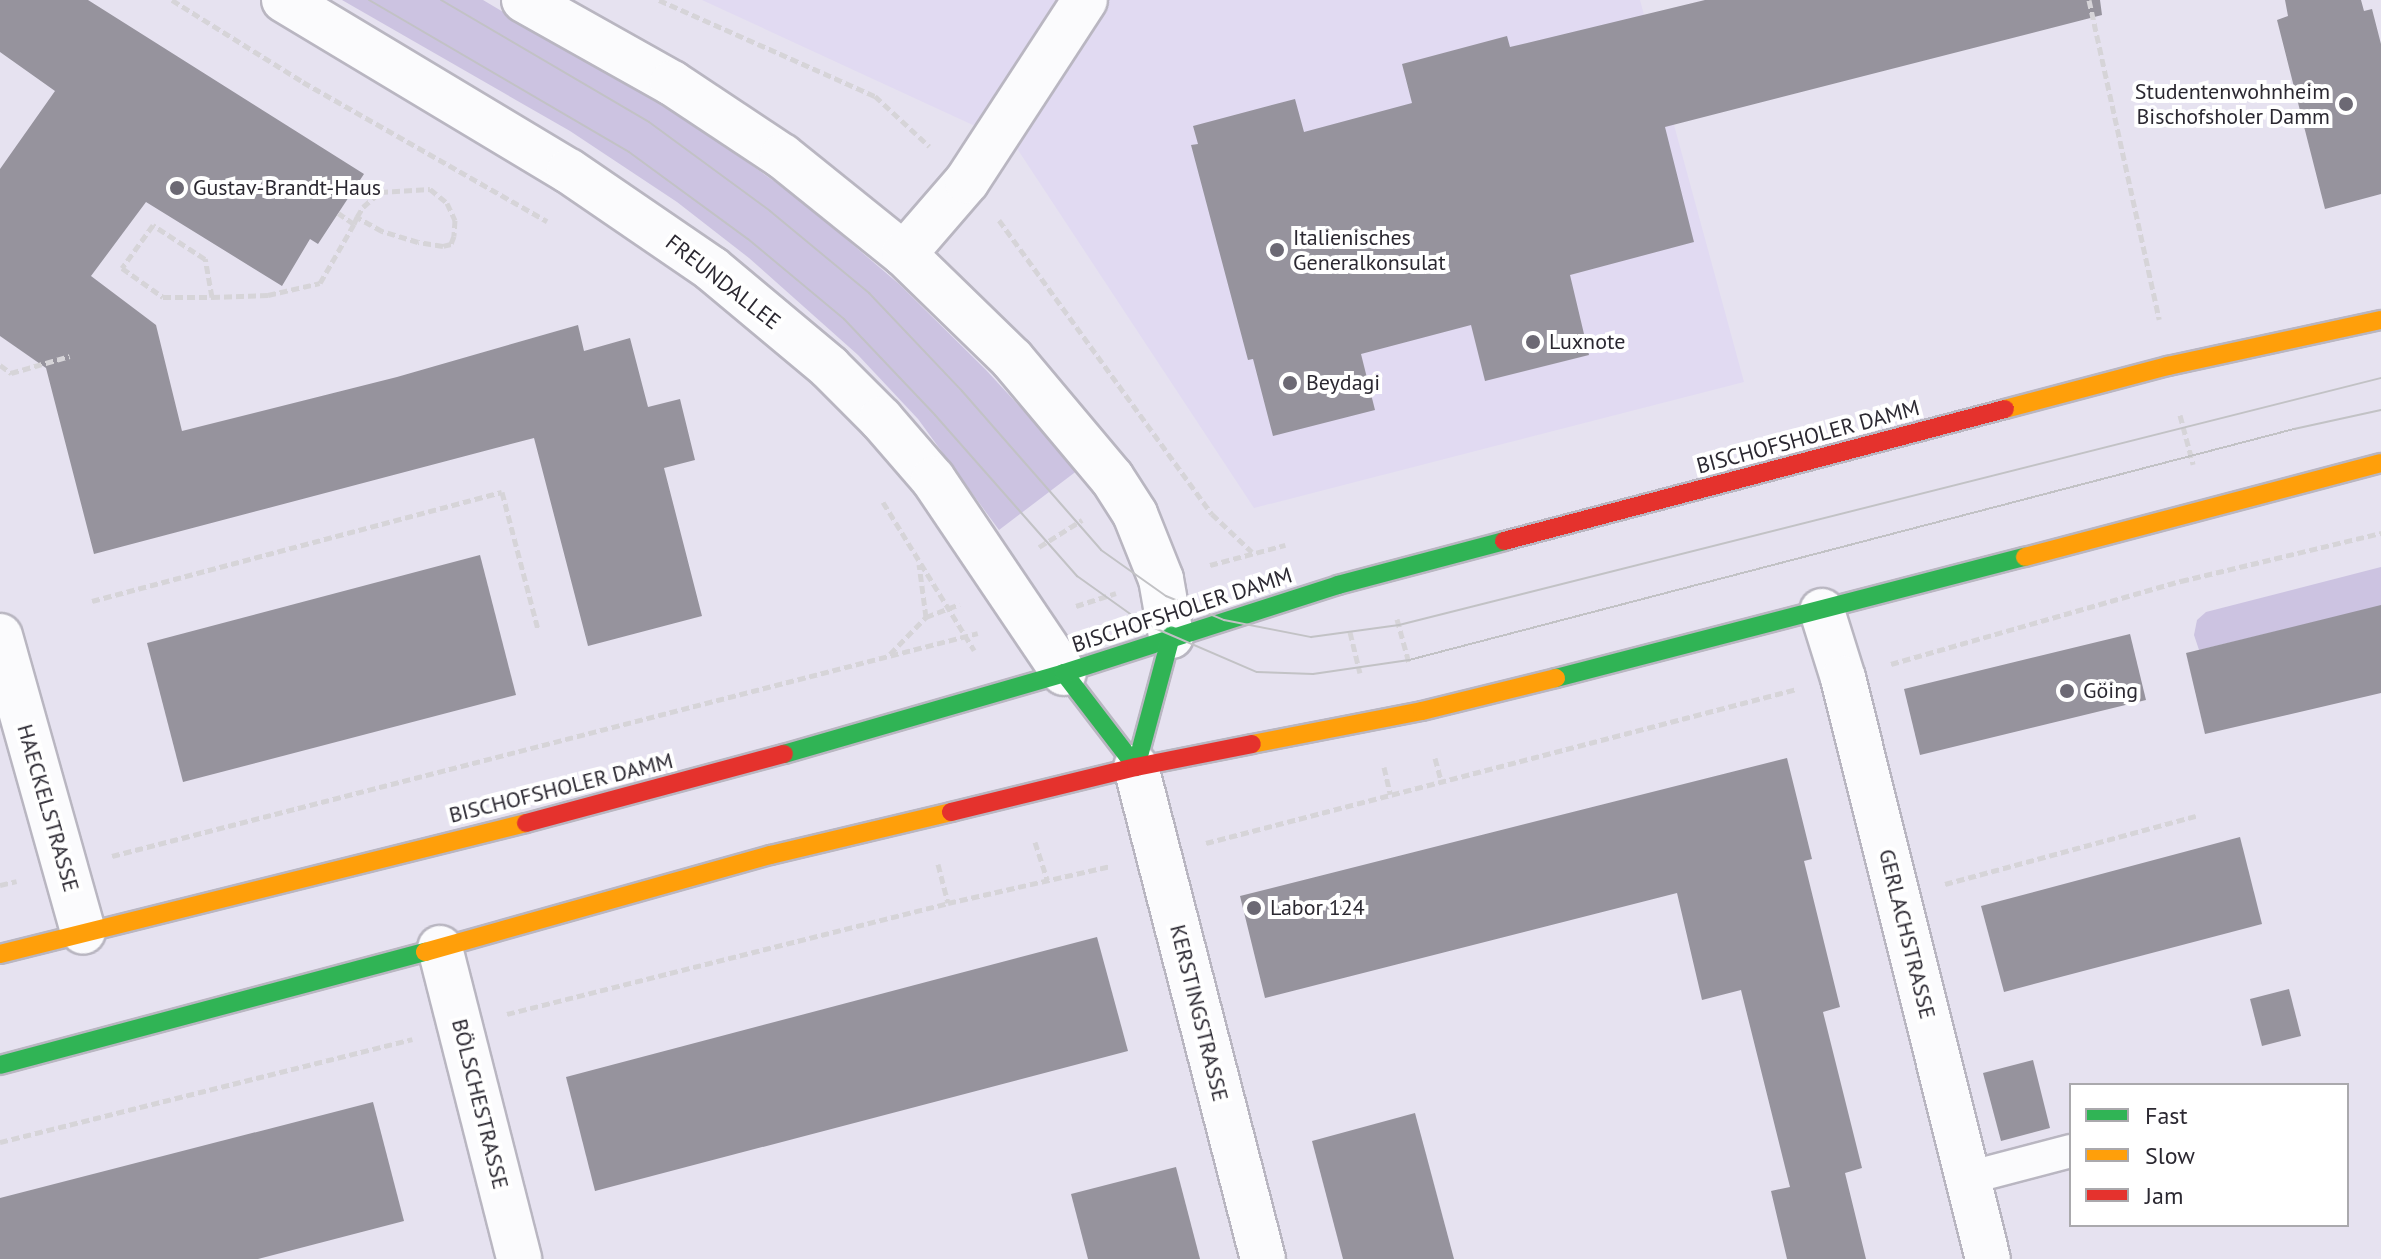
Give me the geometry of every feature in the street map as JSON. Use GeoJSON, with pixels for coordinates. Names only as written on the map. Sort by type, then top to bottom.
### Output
{"type":"FeatureCollection","features":[{"type":"Feature","properties":{"kind":"main road","name":"BISCHOFSHOLER DAMM"},"geometry":{"type":"LineString","coordinates":[[0,954],[650,792],[1064,673],[1171,636],[1338,585],[2168,366],[2381,320]]}},
{"type":"Feature","properties":{"kind":"main road"},"geometry":{"type":"LineString","coordinates":[[0,1065],[440,948],[771,855],[1136,767],[1422,711],[1822,611],[2381,463]]}},
{"type":"Feature","properties":{"kind":"main road"},"geometry":{"type":"LineString","coordinates":[[1136,767],[1171,636]]}},
{"type":"Feature","properties":{"kind":"main road"},"geometry":{"type":"LineString","coordinates":[[1064,673],[1136,767]]}},
{"type":"Feature","properties":{"kind":"street","name":"FREUNDALLEE"},"geometry":{"type":"LineString","coordinates":[[284,0],[569,171],[712,269],[829,367],[881,419],[933,479],[1064,673]]}},
{"type":"Feature","properties":{"kind":"street"},"geometry":{"type":"LineString","coordinates":[[524,0],[672,83],[760,141],[904,254],[1012,359],[1112,478],[1128,502],[1161,579],[1171,636]]}},
{"type":"Feature","properties":{"kind":"street"},"geometry":{"type":"LineString","coordinates":[[904,254],[967,181],[1085,0]]}},
{"type":"Feature","properties":{"kind":"street","name":"GERLACHSTRASSE"},"geometry":{"type":"LineString","coordinates":[[1822,611],[1843,678],[1988,1259]]}},
{"type":"Feature","properties":{"kind":"street","name":"HAECKELSTRASSE"},"geometry":{"type":"LineString","coordinates":[[0,636],[83,932]]}},
{"type":"Feature","properties":{"kind":"street","name":"KERSTINGSTRASSE"},"geometry":{"type":"LineString","coordinates":[[1136,767],[1263,1259]]}},
{"type":"Feature","properties":{"kind":"street","name":"BÖLSCHESTRASSE"},"geometry":{"type":"LineString","coordinates":[[440,948],[519,1259]]}},
{"type":"Feature","properties":{"kind":"lane"},"geometry":{"type":"LineString","coordinates":[[1968,1178],[2069,1152]]}},
{"type":"Feature","properties":{"kind":"path"},"geometry":{"type":"LineString","coordinates":[[172,0],[303,82],[559,228]]}},
{"type":"Feature","properties":{"kind":"path"},"geometry":{"type":"LineString","coordinates":[[659,0],[875,96],[967,181],[1021,248],[1212,514],[1252,553]]}},
{"type":"Feature","properties":{"kind":"path"},"geometry":{"type":"LineString","coordinates":[[2089,0],[2160,322]]}},
{"type":"Feature","properties":{"kind":"path"},"geometry":{"type":"LineString","coordinates":[[212,297],[205,259],[153,225],[122,268],[163,297],[212,297],[268,295],[320,283],[356,220],[380,192],[430,189],[451,211],[455,220],[454,236],[451,244],[443,246],[418,242],[382,231],[356,220],[338,213]]}},
{"type":"Feature","properties":{"kind":"path"},"geometry":{"type":"LineString","coordinates":[[0,365],[11,373],[70,356]]}},
{"type":"Feature","properties":{"kind":"path"},"geometry":{"type":"LineString","coordinates":[[2177,403],[2197,478]]}},
{"type":"Feature","properties":{"kind":"path"},"geometry":{"type":"LineString","coordinates":[[92,601],[502,492],[538,629]]}},
{"type":"Feature","properties":{"kind":"path"},"geometry":{"type":"LineString","coordinates":[[880,498],[918,559],[926,617]]}},
{"type":"Feature","properties":{"kind":"path"},"geometry":{"type":"LineString","coordinates":[[0,885],[887,657],[926,617],[951,610],[1076,522],[1128,502]]}},
{"type":"Feature","properties":{"kind":"path"},"geometry":{"type":"LineString","coordinates":[[493,1018],[948,903],[1159,855],[1843,678],[2181,581],[2381,533]]}},
{"type":"Feature","properties":{"kind":"path"},"geometry":{"type":"LineString","coordinates":[[1384,573],[1422,711]]}},
{"type":"Feature","properties":{"kind":"path"},"geometry":{"type":"LineString","coordinates":[[1338,585],[1390,794]]}},
{"type":"Feature","properties":{"kind":"path"},"geometry":{"type":"LineString","coordinates":[[1898,897],[2196,816]]}},
{"type":"Feature","properties":{"kind":"path"},"geometry":{"type":"LineString","coordinates":[[0,1142],[425,1035]]}},
{"type":"Feature","properties":{"kind":"shaded area"},"geometry":{"type":"Polygon","coordinates":[[[342,0],[483,0],[693,124],[798,198],[899,284],[986,370],[1078,470],[999,530],[918,419],[858,355],[749,258],[677,202],[570,131],[342,0]]]}},
{"type":"Feature","properties":{"kind":"shaded area"},"geometry":{"type":"Polygon","coordinates":[[[702,0],[1640,0],[1744,382],[1254,508],[1014,144],[702,0]]]}},
{"type":"Feature","properties":{"kind":"shaded area"},"geometry":{"type":"Polygon","coordinates":[[[2381,567],[2381,606],[2199,650],[2194,635],[2197,620],[2206,612],[2381,567]]]}},
{"type":"Feature","properties":{"kind":"building"},"geometry":{"type":"Polygon","coordinates":[[[0,0],[88,0],[364,174],[318,244],[310,239],[282,286],[146,202],[91,276],[156,325],[182,431],[397,377],[578,325],[584,351],[630,338],[648,407],[680,399],[695,460],[664,468],[702,616],[588,646],[534,438],[94,554],[46,368],[0,336],[0,169],[55,91],[0,52],[0,0]]]}},
{"type":"Feature","properties":{"kind":"building"},"geometry":{"type":"Polygon","coordinates":[[[1705,0],[2100,0],[2102,15],[1665,127],[1694,242],[1570,275],[1589,355],[1485,381],[1471,325],[1361,354],[1375,410],[1273,436],[1253,359],[1248,360],[1191,145],[1198,144],[1193,126],[1295,99],[1304,132],[1412,103],[1402,64],[1507,36],[1510,47],[1705,0]]]}},
{"type":"Feature","properties":{"kind":"building","name":"Studentenwohnheim Bischofsholer Damm"},"geometry":{"type":"Polygon","coordinates":[[[2285,0],[2361,0],[2364,11],[2372,9],[2381,44],[2381,194],[2325,209],[2277,20],[2288,16],[2285,0]]]}},
{"type":"Feature","properties":{"kind":"building"},"geometry":{"type":"Polygon","coordinates":[[[480,555],[516,695],[183,782],[147,643],[480,555]]]}},
{"type":"Feature","properties":{"kind":"building"},"geometry":{"type":"Polygon","coordinates":[[[2381,605],[2381,693],[2205,734],[2186,653],[2381,605]]]}},
{"type":"Feature","properties":{"kind":"building"},"geometry":{"type":"Polygon","coordinates":[[[2130,634],[2146,700],[1920,755],[1904,689],[2130,634]]]}},
{"type":"Feature","properties":{"kind":"building"},"geometry":{"type":"Polygon","coordinates":[[[1787,758],[1812,859],[1804,861],[1840,1007],[1823,1012],[1862,1168],[1845,1173],[1866,1259],[1787,1259],[1771,1191],[1790,1187],[1741,990],[1702,1000],[1677,893],[1265,998],[1240,896],[1787,758]]]}},
{"type":"Feature","properties":{"kind":"building"},"geometry":{"type":"Polygon","coordinates":[[[2240,837],[2262,924],[2004,992],[1981,906],[2240,837]]]}},
{"type":"Feature","properties":{"kind":"building"},"geometry":{"type":"Polygon","coordinates":[[[1097,937],[1128,1051],[595,1191],[566,1077],[1097,937]]]}},
{"type":"Feature","properties":{"kind":"building"},"geometry":{"type":"Polygon","coordinates":[[[2289,989],[2301,1036],[2262,1046],[2250,999],[2289,989]]]}},
{"type":"Feature","properties":{"kind":"building"},"geometry":{"type":"Polygon","coordinates":[[[2033,1060],[2050,1128],[2001,1141],[1983,1073],[2033,1060]]]}},
{"type":"Feature","properties":{"kind":"building"},"geometry":{"type":"Polygon","coordinates":[[[373,1102],[404,1221],[258,1259],[0,1259],[0,1198],[373,1102]]]}},
{"type":"Feature","properties":{"kind":"building"},"geometry":{"type":"Polygon","coordinates":[[[1415,1113],[1454,1259],[1343,1259],[1312,1141],[1415,1113]]]}},
{"type":"Feature","properties":{"kind":"building"},"geometry":{"type":"Polygon","coordinates":[[[1176,1167],[1200,1259],[1088,1259],[1071,1194],[1176,1167]]]}},
{"type":"Feature","properties":{"kind":"tram line"},"geometry":{"type":"LineString","coordinates":[[369,0],[629,152],[748,239],[844,319],[935,415],[1077,576],[1143,623],[1257,672],[1313,674],[1409,660],[2294,429],[2381,410]]}},
{"type":"Feature","properties":{"kind":"tram line"},"geometry":{"type":"LineString","coordinates":[[441,0],[649,122],[770,211],[869,293],[962,391],[1101,550],[1166,596],[1224,620],[1311,637],[1399,625],[2381,378]]}},
{"type":"Feature","properties":{"kind":"traffic: fast"},"geometry":{"type":"LineString","coordinates":[[784,754],[1064,673],[1338,585],[1504,541]]}},
{"type":"Feature","properties":{"kind":"traffic: fast"},"geometry":{"type":"LineString","coordinates":[[1556,678],[2025,557]]}},
{"type":"Feature","properties":{"kind":"traffic: fast"},"geometry":{"type":"LineString","coordinates":[[1136,767],[1171,636]]}},
{"type":"Feature","properties":{"kind":"traffic: fast"},"geometry":{"type":"LineString","coordinates":[[1064,673],[1136,767]]}},
{"type":"Feature","properties":{"kind":"traffic: fast"},"geometry":{"type":"LineString","coordinates":[[0,1065],[425,952]]}},
{"type":"Feature","properties":{"kind":"traffic: slow"},"geometry":{"type":"LineString","coordinates":[[2005,409],[2168,366],[2381,320]]}},
{"type":"Feature","properties":{"kind":"traffic: slow"},"geometry":{"type":"LineString","coordinates":[[2025,557],[2381,463]]}},
{"type":"Feature","properties":{"kind":"traffic: slow"},"geometry":{"type":"LineString","coordinates":[[1252,744],[1422,711],[1556,678]]}},
{"type":"Feature","properties":{"kind":"traffic: slow"},"geometry":{"type":"LineString","coordinates":[[425,952],[771,855],[951,812]]}},
{"type":"Feature","properties":{"kind":"traffic: slow"},"geometry":{"type":"LineString","coordinates":[[0,954],[526,823]]}},
{"type":"Feature","properties":{"kind":"traffic: jam"},"geometry":{"type":"LineString","coordinates":[[1504,541],[2005,409]]}},
{"type":"Feature","properties":{"kind":"traffic: jam"},"geometry":{"type":"LineString","coordinates":[[951,812],[1136,767],[1252,744]]}},
{"type":"Feature","properties":{"kind":"traffic: jam"},"geometry":{"type":"LineString","coordinates":[[526,823],[784,754]]}},
{"type":"Feature","properties":{"kind":"place","name":"Studentenwohnheim Bischofsholer Damm"},"geometry":{"type":"Point","coordinates":[2346,104]}},
{"type":"Feature","properties":{"kind":"place","name":"Gustav-Brandt-Haus"},"geometry":{"type":"Point","coordinates":[177,188]}},
{"type":"Feature","properties":{"kind":"place","name":"Italienisches Generalkonsulat"},"geometry":{"type":"Point","coordinates":[1277,250]}},
{"type":"Feature","properties":{"kind":"place","name":"Luxnote"},"geometry":{"type":"Point","coordinates":[1533,342]}},
{"type":"Feature","properties":{"kind":"place","name":"Beydagi"},"geometry":{"type":"Point","coordinates":[1290,383]}},
{"type":"Feature","properties":{"kind":"place","name":"Göing"},"geometry":{"type":"Point","coordinates":[2067,691]}},
{"type":"Feature","properties":{"kind":"place","name":"Labor 124"},"geometry":{"type":"Point","coordinates":[1254,908]}}]}
